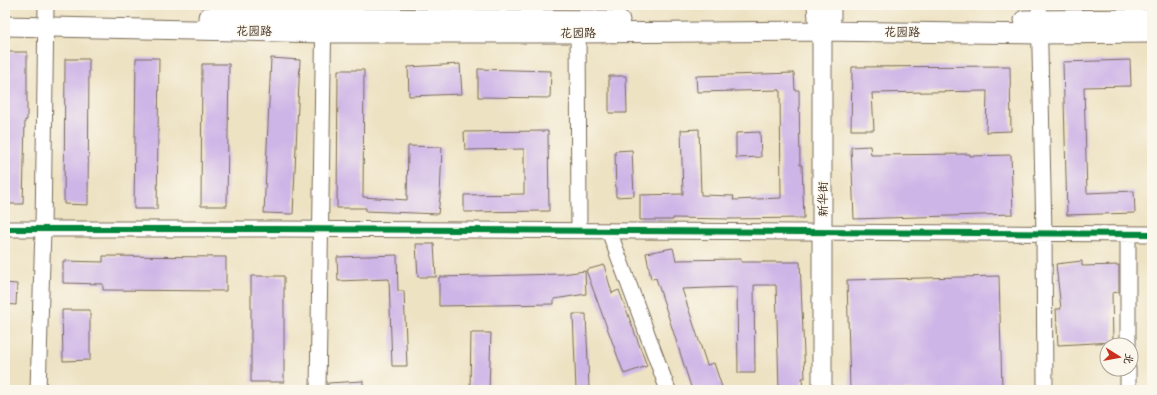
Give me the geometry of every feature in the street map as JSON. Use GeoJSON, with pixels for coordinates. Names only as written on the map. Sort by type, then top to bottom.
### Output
{"type":"FeatureCollection","features":[{"type":"Feature","properties":{"kind":"main road","name":"花园路"},"geometry":{"type":"LineString","coordinates":[[5,14],[46,16],[324,19],[578,27],[824,16],[1039,20],[1152,19]]}},
{"type":"Feature","properties":{"kind":"main road","name":"花园路"},"geometry":{"type":"LineString","coordinates":[[5,26],[46,16]]}},
{"type":"Feature","properties":{"kind":"main road","name":"新华街"},"geometry":{"type":"LineString","coordinates":[[822,390],[824,16]]}},
{"type":"Feature","properties":{"kind":"main road","name":"花园路"},"geometry":{"type":"LineString","coordinates":[[1039,20],[1152,33]]}},
{"type":"Feature","properties":{"kind":"street"},"geometry":{"type":"LineString","coordinates":[[38,390],[43,230],[46,16]]}},
{"type":"Feature","properties":{"kind":"street"},"geometry":{"type":"LineString","coordinates":[[318,390],[324,19]]}},
{"type":"Feature","properties":{"kind":"street"},"geometry":{"type":"LineString","coordinates":[[1039,20],[1044,234],[1045,390]]}},
{"type":"Feature","properties":{"kind":"street"},"geometry":{"type":"LineString","coordinates":[[578,27],[579,230]]}},
{"type":"Feature","properties":{"kind":"street"},"geometry":{"type":"LineString","coordinates":[[5,229],[579,230],[1152,234]]}},
{"type":"Feature","properties":{"kind":"street"},"geometry":{"type":"LineString","coordinates":[[609,231],[668,390]]}},
{"type":"Feature","properties":{"kind":"street"},"geometry":{"type":"LineString","coordinates":[[1128,234],[1128,337]]}},
{"type":"Feature","properties":{"kind":"street"},"geometry":{"type":"LineString","coordinates":[[1128,377],[1128,390]]}},
{"type":"Feature","properties":{"kind":"building"},"geometry":{"type":"Polygon","coordinates":[[[5,52],[27,52],[27,120],[25,120],[23,204],[5,204],[5,52]]]}},
{"type":"Feature","properties":{"kind":"building"},"geometry":{"type":"Polygon","coordinates":[[[136,58],[159,58],[157,209],[134,209],[136,58]]]}},
{"type":"Feature","properties":{"kind":"building"},"geometry":{"type":"Polygon","coordinates":[[[271,58],[300,60],[293,214],[264,213],[271,58]]]}},
{"type":"Feature","properties":{"kind":"building"},"geometry":{"type":"Polygon","coordinates":[[[65,59],[89,59],[88,205],[64,204],[65,59]]]}},
{"type":"Feature","properties":{"kind":"building"},"geometry":{"type":"Polygon","coordinates":[[[1130,60],[1131,86],[1084,87],[1087,193],[1134,191],[1135,213],[1067,215],[1063,62],[1130,60]]]}},
{"type":"Feature","properties":{"kind":"building"},"geometry":{"type":"Polygon","coordinates":[[[202,64],[229,64],[227,206],[201,206],[202,64]]]}},
{"type":"Feature","properties":{"kind":"building"},"geometry":{"type":"Polygon","coordinates":[[[460,64],[462,94],[409,96],[408,67],[460,64]]]}},
{"type":"Feature","properties":{"kind":"building"},"geometry":{"type":"Polygon","coordinates":[[[1010,66],[1011,131],[986,132],[987,91],[872,93],[874,130],[851,130],[852,67],[1010,66]]]}},
{"type":"Feature","properties":{"kind":"building"},"geometry":{"type":"Polygon","coordinates":[[[478,69],[551,71],[550,98],[478,97],[478,69]]]}},
{"type":"Feature","properties":{"kind":"building"},"geometry":{"type":"Polygon","coordinates":[[[338,70],[364,70],[363,197],[407,200],[408,146],[442,147],[438,214],[366,211],[366,208],[337,208],[338,70]]]}},
{"type":"Feature","properties":{"kind":"building"},"geometry":{"type":"Polygon","coordinates":[[[794,73],[795,90],[799,90],[800,165],[802,165],[804,218],[673,218],[673,220],[640,220],[640,195],[683,194],[681,130],[699,129],[701,195],[734,196],[733,200],[781,198],[780,90],[697,92],[696,76],[794,73]]]}},
{"type":"Feature","properties":{"kind":"building"},"geometry":{"type":"Polygon","coordinates":[[[609,76],[626,76],[627,113],[609,113],[609,76]]]}},
{"type":"Feature","properties":{"kind":"building"},"geometry":{"type":"Polygon","coordinates":[[[548,131],[549,211],[464,212],[464,195],[524,194],[524,149],[465,150],[464,132],[548,131]]]}},
{"type":"Feature","properties":{"kind":"building"},"geometry":{"type":"Polygon","coordinates":[[[760,132],[761,157],[736,158],[736,133],[760,132]]]}},
{"type":"Feature","properties":{"kind":"building"},"geometry":{"type":"Polygon","coordinates":[[[870,146],[871,155],[1011,155],[1013,214],[854,219],[851,147],[870,146]]]}},
{"type":"Feature","properties":{"kind":"building"},"geometry":{"type":"Polygon","coordinates":[[[632,150],[634,196],[616,197],[615,151],[632,150]]]}},
{"type":"Feature","properties":{"kind":"building"},"geometry":{"type":"Polygon","coordinates":[[[416,244],[434,244],[436,277],[418,277],[416,244]]]}},
{"type":"Feature","properties":{"kind":"building"},"geometry":{"type":"Polygon","coordinates":[[[673,248],[676,260],[741,259],[741,262],[800,262],[805,378],[802,378],[803,390],[779,390],[776,285],[754,285],[755,373],[738,373],[737,287],[682,289],[707,365],[714,363],[723,390],[692,390],[656,278],[651,279],[646,253],[673,248]]]}},
{"type":"Feature","properties":{"kind":"building"},"geometry":{"type":"Polygon","coordinates":[[[397,255],[398,291],[404,291],[407,366],[392,366],[389,279],[338,281],[337,257],[397,255]]]}},
{"type":"Feature","properties":{"kind":"building"},"geometry":{"type":"Polygon","coordinates":[[[103,256],[226,257],[226,291],[103,290],[103,284],[63,283],[63,261],[103,262],[103,256]]]}},
{"type":"Feature","properties":{"kind":"building"},"geometry":{"type":"Polygon","coordinates":[[[1082,261],[1082,266],[1119,265],[1119,292],[1112,293],[1113,337],[1099,337],[1099,343],[1058,345],[1056,309],[1061,309],[1056,264],[1082,261]]]}},
{"type":"Feature","properties":{"kind":"building"},"geometry":{"type":"Polygon","coordinates":[[[604,265],[612,293],[619,290],[647,366],[624,374],[586,270],[604,265]]]}},
{"type":"Feature","properties":{"kind":"building"},"geometry":{"type":"Polygon","coordinates":[[[585,271],[586,294],[554,299],[554,304],[439,306],[439,277],[562,274],[585,271]]]}},
{"type":"Feature","properties":{"kind":"building"},"geometry":{"type":"Polygon","coordinates":[[[251,276],[284,276],[284,382],[251,382],[251,276]]]}},
{"type":"Feature","properties":{"kind":"building"},"geometry":{"type":"Polygon","coordinates":[[[999,276],[1002,390],[850,390],[847,280],[999,276]]]}},
{"type":"Feature","properties":{"kind":"building"},"geometry":{"type":"Polygon","coordinates":[[[5,283],[17,284],[16,305],[5,304],[5,283]]]}},
{"type":"Feature","properties":{"kind":"building"},"geometry":{"type":"Polygon","coordinates":[[[62,310],[90,310],[90,360],[63,361],[62,310]]]}},
{"type":"Feature","properties":{"kind":"building"},"geometry":{"type":"Polygon","coordinates":[[[573,314],[586,314],[589,387],[581,390],[576,390],[573,314]]]}},
{"type":"Feature","properties":{"kind":"building"},"geometry":{"type":"Polygon","coordinates":[[[471,333],[491,333],[489,390],[470,390],[471,333]]]}},
{"type":"Feature","properties":{"kind":"building"},"geometry":{"type":"Polygon","coordinates":[[[363,381],[363,390],[328,390],[328,383],[363,381]]]}},
{"type":"Feature","properties":{"kind":"cycle path"},"geometry":{"type":"LineString","coordinates":[[5,229],[1152,234]]}}]}
